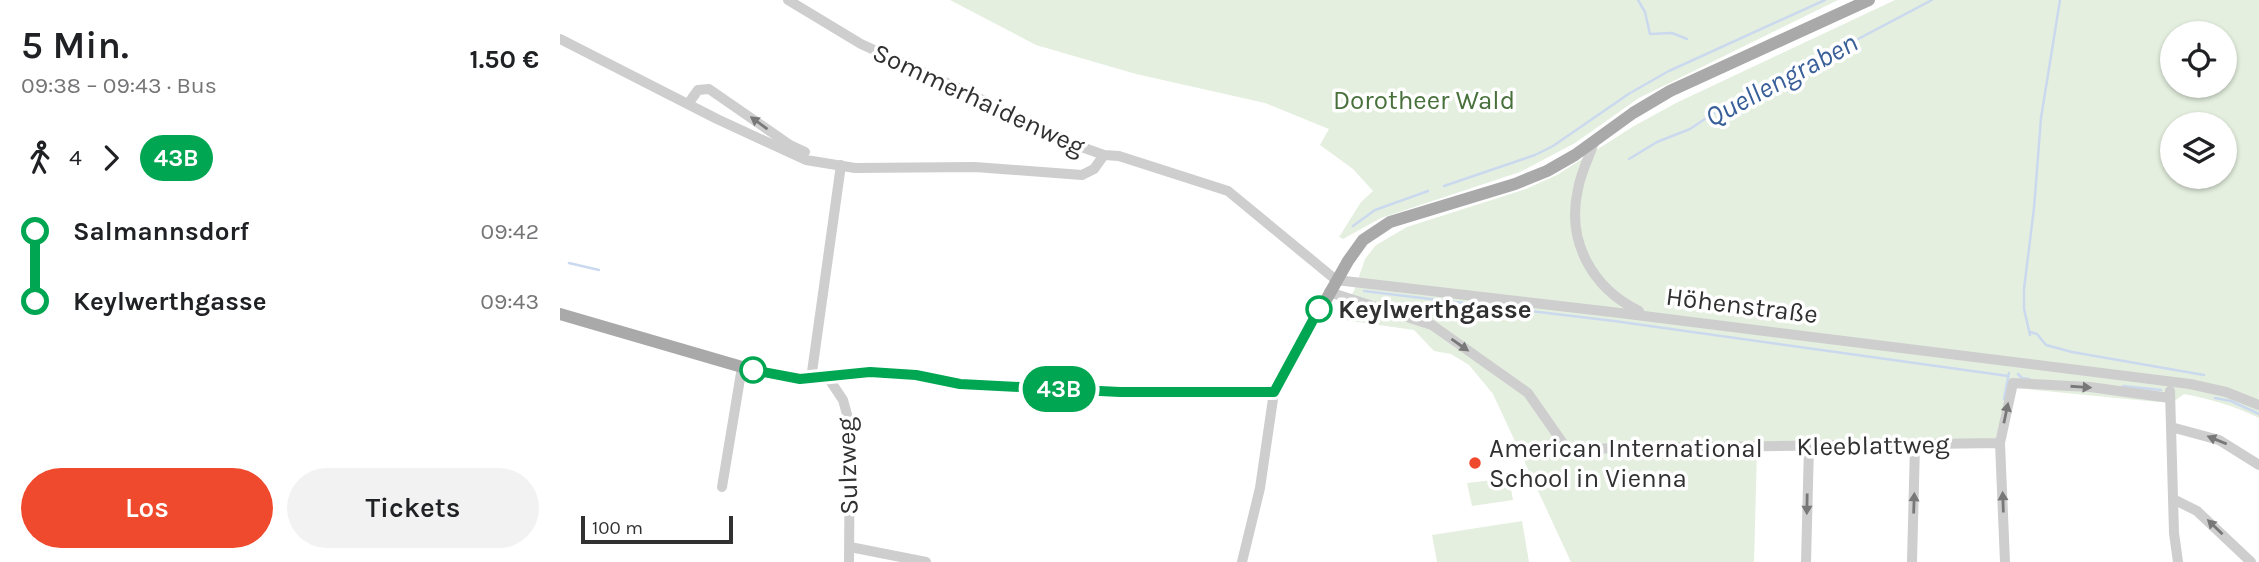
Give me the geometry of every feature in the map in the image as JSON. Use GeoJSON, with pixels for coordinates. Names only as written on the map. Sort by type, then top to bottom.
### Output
{"type":"FeatureCollection","features":[{"type":"Feature","properties":{"kind":"main road"},"geometry":{"type":"LineString","coordinates":[[560,314],[742,367],[795,379],[860,372],[895,373],[960,384],[1120,392],[1274,392],[1358,245],[1379,228],[1402,218],[1531,178],[1560,164],[1670,90],[1869,0]]}},
{"type":"Feature","properties":{"kind":"street","name":"Sommerhaidenweg"},"geometry":{"type":"LineString","coordinates":[[788,0],[860,44],[967,92],[1059,139],[1228,191],[1336,280]]}},
{"type":"Feature","properties":{"kind":"street"},"geometry":{"type":"LineString","coordinates":[[560,39],[762,141],[806,160],[885,169],[975,167],[1082,175],[1094,169],[1104,155]]}},
{"type":"Feature","properties":{"kind":"street"},"geometry":{"type":"LineString","coordinates":[[688,104],[698,90],[709,89],[790,145],[841,165]]}},
{"type":"Feature","properties":{"kind":"street","name":"Höhenstraße"},"geometry":{"type":"LineString","coordinates":[[1594,142],[1575,205],[1575,223],[1580,247],[1602,285],[1620,300],[1647,316],[2170,381],[2213,388],[2259,405]]}},
{"type":"Feature","properties":{"kind":"street"},"geometry":{"type":"LineString","coordinates":[[811,379],[841,165]]}},
{"type":"Feature","properties":{"kind":"street"},"geometry":{"type":"LineString","coordinates":[[1336,280],[1647,316]]}},
{"type":"Feature","properties":{"kind":"street","name":"Kleeblattweg"},"geometry":{"type":"LineString","coordinates":[[1329,292],[1432,325],[1528,393],[1567,449],[2000,443]]}},
{"type":"Feature","properties":{"kind":"street"},"geometry":{"type":"LineString","coordinates":[[722,487],[742,367]]}},
{"type":"Feature","properties":{"kind":"street","name":"Sulzweg"},"geometry":{"type":"LineString","coordinates":[[827,376],[843,400],[850,425],[849,562]]}},
{"type":"Feature","properties":{"kind":"street"},"geometry":{"type":"LineString","coordinates":[[2170,381],[2174,533],[2178,562]]}},
{"type":"Feature","properties":{"kind":"street"},"geometry":{"type":"LineString","coordinates":[[2005,562],[2000,443],[2013,383],[2091,387],[2170,398]]}},
{"type":"Feature","properties":{"kind":"street"},"geometry":{"type":"LineString","coordinates":[[1242,562],[1260,488],[1274,392]]}},
{"type":"Feature","properties":{"kind":"street"},"geometry":{"type":"LineString","coordinates":[[2171,427],[2219,440],[2259,465]]}},
{"type":"Feature","properties":{"kind":"street"},"geometry":{"type":"LineString","coordinates":[[1912,562],[1916,445]]}},
{"type":"Feature","properties":{"kind":"street"},"geometry":{"type":"LineString","coordinates":[[1806,562],[1809,446]]}},
{"type":"Feature","properties":{"kind":"street"},"geometry":{"type":"LineString","coordinates":[[2173,499],[2204,517],[2251,562]]}},
{"type":"Feature","properties":{"kind":"street"},"geometry":{"type":"LineString","coordinates":[[850,547],[926,562]]}},
{"type":"Feature","properties":{"kind":"green space","name":"Dorotheer Wald"},"geometry":{"type":"Polygon","coordinates":[[[950,0],[1838,0],[1639,98],[1575,143],[1520,172],[1381,218],[1343,239],[1339,237],[1361,202],[1373,191],[1353,169],[1320,145],[1329,129],[1265,103],[1136,74],[1036,45],[950,0]]]}},
{"type":"Feature","properties":{"kind":"green space"},"geometry":{"type":"Polygon","coordinates":[[[1895,0],[2259,0],[2259,418],[2223,403],[2184,394],[2176,400],[2158,402],[2015,388],[2003,447],[1757,450],[1754,562],[1571,562],[1493,394],[1469,365],[1451,354],[1434,351],[1414,330],[1337,319],[1354,291],[1365,259],[1376,245],[1407,227],[1526,189],[1557,175],[1676,103],[1895,0]]]}},
{"type":"Feature","properties":{"kind":"green space"},"geometry":{"type":"Polygon","coordinates":[[[1509,478],[1513,500],[1472,506],[1467,483],[1509,478]]]}},
{"type":"Feature","properties":{"kind":"green space"},"geometry":{"type":"Polygon","coordinates":[[[1522,521],[1529,562],[1437,562],[1432,535],[1522,521]]]}},
{"type":"Feature","properties":{"kind":"waterway"},"geometry":{"type":"LineString","coordinates":[[1638,0],[1645,12],[1650,34],[1672,33],[1687,39]]}},
{"type":"Feature","properties":{"kind":"waterway"},"geometry":{"type":"LineString","coordinates":[[1669,71],[1825,0]]}},
{"type":"Feature","properties":{"kind":"waterway","name":"Quellengraben"},"geometry":{"type":"LineString","coordinates":[[1629,159],[1932,0]]}},
{"type":"Feature","properties":{"kind":"waterway"},"geometry":{"type":"LineString","coordinates":[[2030,335],[2024,309],[2024,289],[2041,118],[2060,0]]}},
{"type":"Feature","properties":{"kind":"waterway"},"geometry":{"type":"LineString","coordinates":[[1632,92],[1667,72]]}},
{"type":"Feature","properties":{"kind":"waterway"},"geometry":{"type":"LineString","coordinates":[[1444,186],[1535,155],[1553,146],[1630,93]]}},
{"type":"Feature","properties":{"kind":"waterway"},"geometry":{"type":"LineString","coordinates":[[1353,226],[1375,210],[1428,191]]}},
{"type":"Feature","properties":{"kind":"waterway"},"geometry":{"type":"LineString","coordinates":[[569,263],[599,270]]}},
{"type":"Feature","properties":{"kind":"waterway"},"geometry":{"type":"LineString","coordinates":[[1364,291],[1614,321],[2008,376]]}},
{"type":"Feature","properties":{"kind":"waterway"},"geometry":{"type":"LineString","coordinates":[[2030,332],[2037,334],[2046,345],[2072,352],[2204,375]]}},
{"type":"Feature","properties":{"kind":"waterway"},"geometry":{"type":"LineString","coordinates":[[2004,399],[2009,373]]}},
{"type":"Feature","properties":{"kind":"waterway"},"geometry":{"type":"LineString","coordinates":[[2018,374],[2029,379]]}},
{"type":"Feature","properties":{"kind":"waterway"},"geometry":{"type":"LineString","coordinates":[[2123,386],[2161,390]]}},
{"type":"Feature","properties":{"kind":"waterway"},"geometry":{"type":"LineString","coordinates":[[2215,398],[2231,401],[2259,414]]}},
{"type":"Feature","properties":{"kind":"bus line","name":"43B"},"geometry":{"type":"LineString","coordinates":[[753,370],[800,379],[870,372],[916,375],[960,384],[1120,392],[1274,392],[1319,309]]}},
{"type":"Feature","properties":{"kind":"place","name":"Keylwerthgasse"},"geometry":{"type":"Point","coordinates":[1319,309]}},
{"type":"Feature","properties":{"kind":"place","name":"American International School in Vienna"},"geometry":{"type":"Point","coordinates":[1475,463]}}]}
